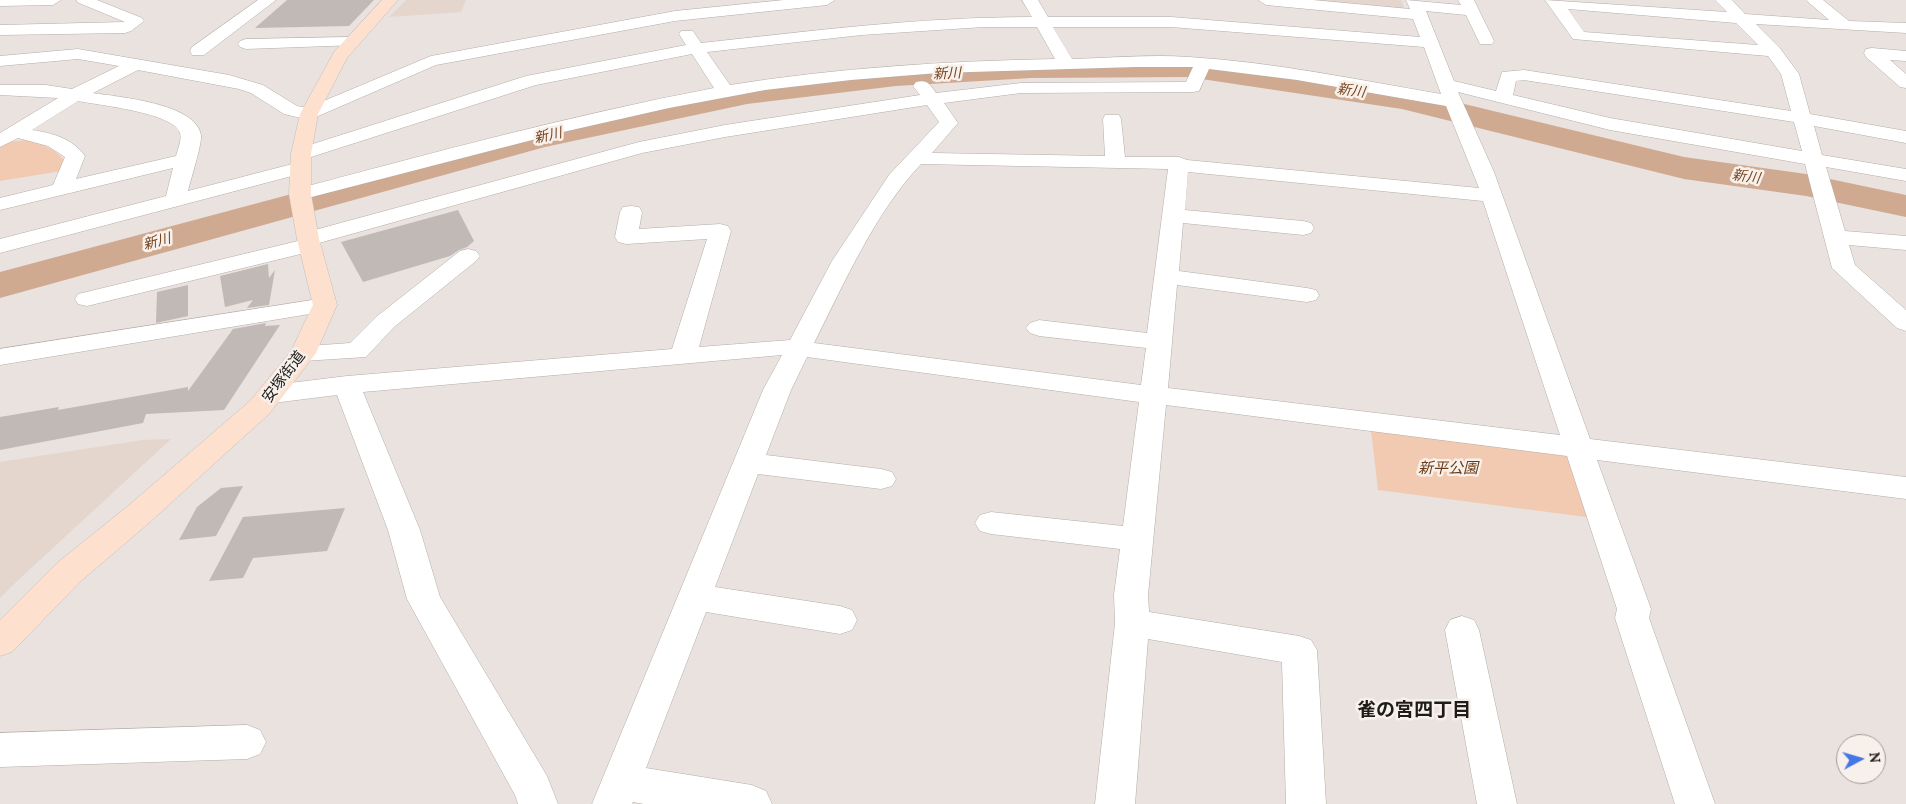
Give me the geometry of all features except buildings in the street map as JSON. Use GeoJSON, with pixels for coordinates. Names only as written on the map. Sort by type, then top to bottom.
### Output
{"type":"FeatureCollection","features":[{"type":"Feature","properties":{"kind":"main road"},"geometry":{"type":"LineString","coordinates":[[325,305],[309,242],[301,200],[300,161],[309,114],[340,56],[390,0]]}},
{"type":"Feature","properties":{"kind":"main road","name":"安塚街道"},"geometry":{"type":"LineString","coordinates":[[0,642],[69,572],[140,514],[238,428],[272,394],[303,353],[325,305]]}},
{"type":"Feature","properties":{"kind":"street"},"geometry":{"type":"LineString","coordinates":[[0,1],[53,0]]}},
{"type":"Feature","properties":{"kind":"street"},"geometry":{"type":"LineString","coordinates":[[78,54],[136,21],[84,0]]}},
{"type":"Feature","properties":{"kind":"street"},"geometry":{"type":"LineString","coordinates":[[198,50],[268,0]]}},
{"type":"Feature","properties":{"kind":"street"},"geometry":{"type":"LineString","coordinates":[[0,61],[78,54],[223,79],[257,89],[291,110],[309,114],[431,61],[675,16],[827,0]]}},
{"type":"Feature","properties":{"kind":"street"},"geometry":{"type":"LineString","coordinates":[[1030,0],[1066,64]]}},
{"type":"Feature","properties":{"kind":"street"},"geometry":{"type":"LineString","coordinates":[[1266,0],[1417,7],[1468,5],[1486,41]]}},
{"type":"Feature","properties":{"kind":"street"},"geometry":{"type":"LineString","coordinates":[[1723,0],[1773,51],[1790,74],[1844,268],[1902,316]]}},
{"type":"Feature","properties":{"kind":"street"},"geometry":{"type":"LineString","coordinates":[[1814,0],[1845,24]]}},
{"type":"Feature","properties":{"kind":"street"},"geometry":{"type":"LineString","coordinates":[[1554,2],[1740,18],[1906,28]]}},
{"type":"Feature","properties":{"kind":"street"},"geometry":{"type":"LineString","coordinates":[[1554,2],[1578,36],[1773,51]]}},
{"type":"Feature","properties":{"kind":"street"},"geometry":{"type":"LineString","coordinates":[[1417,7],[1492,196],[1634,609],[1632,618],[1695,804]]}},
{"type":"Feature","properties":{"kind":"street"},"geometry":{"type":"LineString","coordinates":[[675,16],[725,92]]}},
{"type":"Feature","properties":{"kind":"street"},"geometry":{"type":"LineString","coordinates":[[0,246],[175,201],[300,161],[532,80],[696,48],[877,29],[984,22],[1171,22],[1432,43]]}},
{"type":"Feature","properties":{"kind":"street"},"geometry":{"type":"LineString","coordinates":[[0,30],[125,28]]}},
{"type":"Feature","properties":{"kind":"street"},"geometry":{"type":"LineString","coordinates":[[246,44],[351,42]]}},
{"type":"Feature","properties":{"kind":"street"},"geometry":{"type":"LineString","coordinates":[[1906,56],[1872,53],[1906,82]]}},
{"type":"Feature","properties":{"kind":"street"},"geometry":{"type":"LineString","coordinates":[[7,137],[75,95],[136,64]]}},
{"type":"Feature","properties":{"kind":"street"},"geometry":{"type":"LineString","coordinates":[[87,299],[309,242],[639,148],[725,131],[918,81],[1013,64],[1201,69],[1292,75],[1457,111]]}},
{"type":"Feature","properties":{"kind":"street"},"geometry":{"type":"LineString","coordinates":[[301,200],[534,132],[610,120],[725,92],[918,81],[1021,88],[1193,87],[1201,69]]}},
{"type":"Feature","properties":{"kind":"street"},"geometry":{"type":"LineString","coordinates":[[1201,69],[1350,97]]}},
{"type":"Feature","properties":{"kind":"street"},"geometry":{"type":"LineString","coordinates":[[1503,98],[1508,76],[1524,76],[1803,118],[1906,137]]}},
{"type":"Feature","properties":{"kind":"street"},"geometry":{"type":"LineString","coordinates":[[752,804],[617,793],[777,390],[798,348],[871,217],[899,175],[949,123],[918,81]]}},
{"type":"Feature","properties":{"kind":"street"},"geometry":{"type":"LineString","coordinates":[[1446,84],[1652,132],[1906,175]]}},
{"type":"Feature","properties":{"kind":"street"},"geometry":{"type":"LineString","coordinates":[[0,90],[35,89],[166,112],[187,126],[191,135],[187,159],[175,201]]}},
{"type":"Feature","properties":{"kind":"street"},"geometry":{"type":"LineString","coordinates":[[1112,119],[1116,163]]}},
{"type":"Feature","properties":{"kind":"street"},"geometry":{"type":"LineString","coordinates":[[610,120],[639,148]]}},
{"type":"Feature","properties":{"kind":"street"},"geometry":{"type":"LineString","coordinates":[[7,137],[54,140],[68,147],[75,156],[62,189]]}},
{"type":"Feature","properties":{"kind":"street"},"geometry":{"type":"LineString","coordinates":[[915,158],[1179,163],[1179,165],[1492,196]]}},
{"type":"Feature","properties":{"kind":"street"},"geometry":{"type":"LineString","coordinates":[[0,204],[187,159]]}},
{"type":"Feature","properties":{"kind":"street"},"geometry":{"type":"LineString","coordinates":[[1115,804],[1132,623],[1131,595],[1179,165]]}},
{"type":"Feature","properties":{"kind":"street"},"geometry":{"type":"LineString","coordinates":[[631,212],[626,237],[720,231],[683,356]]}},
{"type":"Feature","properties":{"kind":"street"},"geometry":{"type":"LineString","coordinates":[[1173,215],[1303,228]]}},
{"type":"Feature","properties":{"kind":"street"},"geometry":{"type":"LineString","coordinates":[[1836,237],[1906,243]]}},
{"type":"Feature","properties":{"kind":"street"},"geometry":{"type":"LineString","coordinates":[[303,353],[357,351],[385,322],[468,256]]}},
{"type":"Feature","properties":{"kind":"street"},"geometry":{"type":"LineString","coordinates":[[1167,277],[1307,295]]}},
{"type":"Feature","properties":{"kind":"street"},"geometry":{"type":"LineString","coordinates":[[0,357],[325,305]]}},
{"type":"Feature","properties":{"kind":"street"},"geometry":{"type":"LineString","coordinates":[[1039,328],[1160,342]]}},
{"type":"Feature","properties":{"kind":"street"},"geometry":{"type":"LineString","coordinates":[[272,394],[788,347],[1154,396],[1906,488]]}},
{"type":"Feature","properties":{"kind":"street"},"geometry":{"type":"LineString","coordinates":[[347,386],[404,530],[424,599],[533,789],[538,804]]}},
{"type":"Feature","properties":{"kind":"street"},"geometry":{"type":"LineString","coordinates":[[748,463],[880,479]]}},
{"type":"Feature","properties":{"kind":"street"},"geometry":{"type":"LineString","coordinates":[[991,523],[1137,539]]}},
{"type":"Feature","properties":{"kind":"street"},"geometry":{"type":"LineString","coordinates":[[695,597],[840,620]]}},
{"type":"Feature","properties":{"kind":"street"},"geometry":{"type":"LineString","coordinates":[[1132,623],[1299,650],[1306,804]]}},
{"type":"Feature","properties":{"kind":"street"},"geometry":{"type":"LineString","coordinates":[[1462,630],[1497,804]]}},
{"type":"Feature","properties":{"kind":"street"},"geometry":{"type":"LineString","coordinates":[[0,750],[247,742]]}},
{"type":"Feature","properties":{"kind":"shaded area"},"geometry":{"type":"Polygon","coordinates":[[[406,0],[466,0],[461,12],[389,17],[406,0]]]}},
{"type":"Feature","properties":{"kind":"shaded area"},"geometry":{"type":"Polygon","coordinates":[[[1286,0],[1401,0],[1405,10],[1286,0]]]}},
{"type":"Feature","properties":{"kind":"shaded area"},"geometry":{"type":"Polygon","coordinates":[[[171,439],[0,598],[0,462],[143,440],[171,439]]]}},
{"type":"Feature","properties":{"kind":"green space"},"geometry":{"type":"Polygon","coordinates":[[[26,140],[56,152],[64,160],[61,171],[0,181],[0,147],[8,142],[26,140]]]}},
{"type":"Feature","properties":{"kind":"green space","name":"新平公園"},"geometry":{"type":"Polygon","coordinates":[[[1371,430],[1568,455],[1594,518],[1378,490],[1371,430]]]}},
{"type":"Feature","properties":{"kind":"waterway","name":"新川"},"geometry":{"type":"LineString","coordinates":[[0,285],[539,138],[747,94],[896,77],[1031,69],[1188,68],[1402,99],[1684,168],[1806,185],[1906,206]]}},
{"type":"Feature","properties":{"kind":"district","name":"雀の宮四丁目"},"geometry":{"type":"Point","coordinates":[1414,711]}}]}
